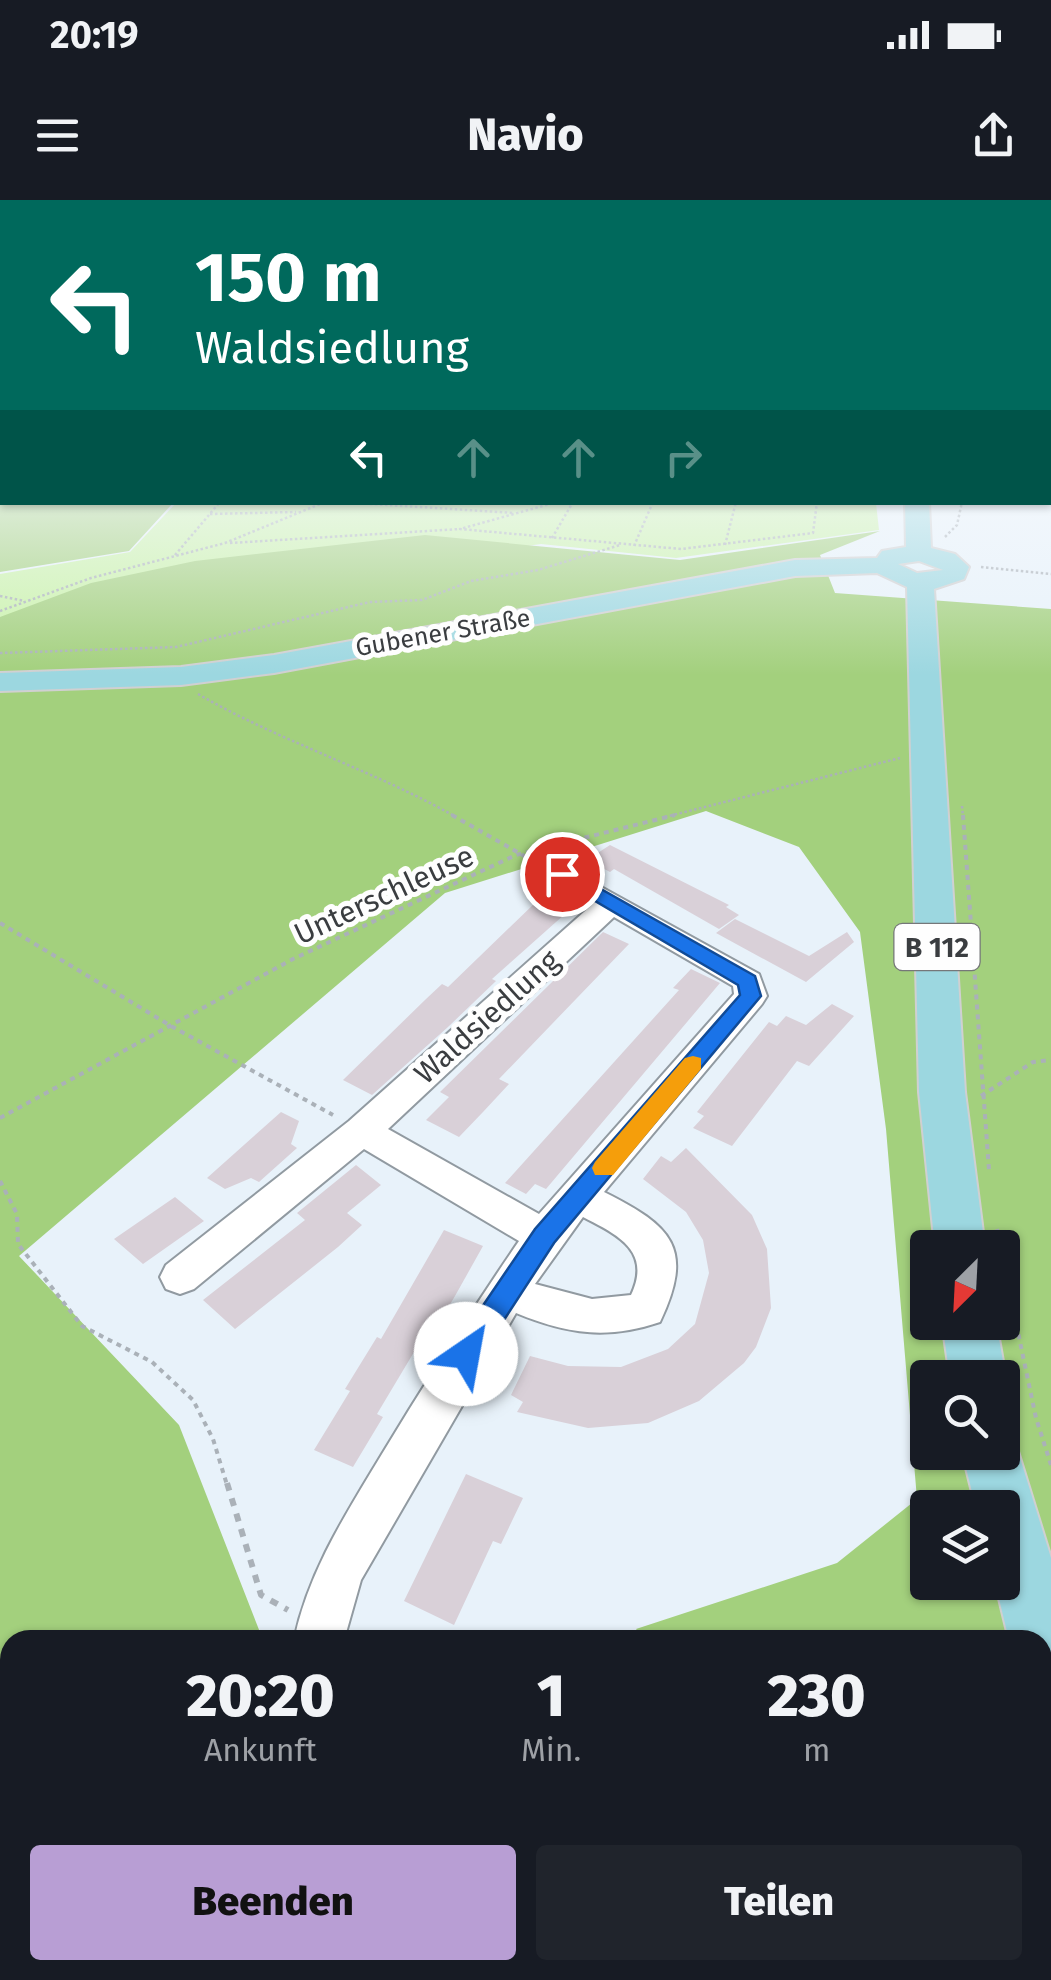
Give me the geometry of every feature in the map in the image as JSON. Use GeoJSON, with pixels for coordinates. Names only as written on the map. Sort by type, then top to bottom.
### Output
{"type":"FeatureCollection","features":[{"type":"Feature","properties":{"kind":"main road"},"geometry":{"type":"LineString","coordinates":[[919,509],[931,548],[956,567],[951,577],[920,581],[894,574],[884,564],[891,556],[931,548]]}},
{"type":"Feature","properties":{"kind":"main road","name":"Gubener Straße"},"geometry":{"type":"LineString","coordinates":[[0,682],[181,676],[274,664],[796,568],[884,564]]}},
{"type":"Feature","properties":{"kind":"main road","name":"B 112"},"geometry":{"type":"LineString","coordinates":[[920,581],[942,1092],[958,1230]]}},
{"type":"Feature","properties":{"kind":"main road"},"geometry":{"type":"LineString","coordinates":[[1013,1470],[1040,1630]]}},
{"type":"Feature","properties":{"kind":"street"},"geometry":{"type":"LineString","coordinates":[[321,1630],[344,1563],[507,1290],[544,1236],[750,996],[748,981],[562,874]]}},
{"type":"Feature","properties":{"kind":"street","name":"Waldsiedlung"},"geometry":{"type":"LineString","coordinates":[[180,1277],[362,1131],[612,903]]}},
{"type":"Feature","properties":{"kind":"street"},"geometry":{"type":"LineString","coordinates":[[362,1131],[544,1236]]}},
{"type":"Feature","properties":{"kind":"street"},"geometry":{"type":"LineString","coordinates":[[507,1290],[556,1312],[586,1319],[617,1320],[645,1309],[660,1275],[660,1256],[653,1242],[638,1229],[579,1197]]}},
{"type":"Feature","properties":{"kind":"path"},"geometry":{"type":"LineString","coordinates":[[175,555],[214,509]]}},
{"type":"Feature","properties":{"kind":"path"},"geometry":{"type":"LineString","coordinates":[[0,611],[225,543],[308,509]]}},
{"type":"Feature","properties":{"kind":"path"},"geometry":{"type":"LineString","coordinates":[[454,509],[518,513]]}},
{"type":"Feature","properties":{"kind":"path"},"geometry":{"type":"LineString","coordinates":[[460,528],[532,509]]}},
{"type":"Feature","properties":{"kind":"path"},"geometry":{"type":"LineString","coordinates":[[552,538],[569,509]]}},
{"type":"Feature","properties":{"kind":"path"},"geometry":{"type":"LineString","coordinates":[[634,546],[650,509]]}},
{"type":"Feature","properties":{"kind":"path"},"geometry":{"type":"LineString","coordinates":[[724,545],[734,509]]}},
{"type":"Feature","properties":{"kind":"path"},"geometry":{"type":"LineString","coordinates":[[225,543],[460,528],[634,546],[724,545],[814,533],[816,509]]}},
{"type":"Feature","properties":{"kind":"path"},"geometry":{"type":"LineString","coordinates":[[931,548],[957,525],[960,509]]}},
{"type":"Feature","properties":{"kind":"path"},"geometry":{"type":"LineString","coordinates":[[210,514],[301,512]]}},
{"type":"Feature","properties":{"kind":"path"},"geometry":{"type":"LineString","coordinates":[[0,653],[176,648],[370,602],[422,600],[471,581],[538,570],[620,545]]}},
{"type":"Feature","properties":{"kind":"path"},"geometry":{"type":"LineString","coordinates":[[956,567],[1051,574]]}},
{"type":"Feature","properties":{"kind":"path"},"geometry":{"type":"LineString","coordinates":[[0,596],[24,601]]}},
{"type":"Feature","properties":{"kind":"path"},"geometry":{"type":"LineString","coordinates":[[181,676],[205,701],[445,811],[516,856],[562,874]]}},
{"type":"Feature","properties":{"kind":"path","name":"Unterschleuse"},"geometry":{"type":"LineString","coordinates":[[0,1118],[293,960],[516,856],[929,751]]}},
{"type":"Feature","properties":{"kind":"path"},"geometry":{"type":"LineString","coordinates":[[962,802],[991,1182]]}},
{"type":"Feature","properties":{"kind":"path"},"geometry":{"type":"LineString","coordinates":[[0,923],[171,1026],[362,1131]]}},
{"type":"Feature","properties":{"kind":"path"},"geometry":{"type":"LineString","coordinates":[[996,1086],[1033,1062],[1051,1060]]}},
{"type":"Feature","properties":{"kind":"path"},"geometry":{"type":"LineString","coordinates":[[0,1181],[17,1214],[18,1244],[82,1326],[152,1362],[193,1400],[213,1439],[261,1595],[309,1630]]}},
{"type":"Feature","properties":{"kind":"path"},"geometry":{"type":"LineString","coordinates":[[994,1217],[997,1230]]}},
{"type":"Feature","properties":{"kind":"path"},"geometry":{"type":"LineString","coordinates":[[1020,1340],[1036,1418],[1020,1448]]}},
{"type":"Feature","properties":{"kind":"green space"},"geometry":{"type":"Polygon","coordinates":[[[0,509],[167,509],[129,551],[0,572],[0,509]]]}},
{"type":"Feature","properties":{"kind":"green space"},"geometry":{"type":"Polygon","coordinates":[[[170,509],[877,509],[879,530],[676,558],[541,544],[0,619],[0,574],[130,552],[170,509]]]}},
{"type":"Feature","properties":{"kind":"green space"},"geometry":{"type":"Polygon","coordinates":[[[880,531],[820,555],[835,593],[1051,609],[1051,1630],[636,1629],[837,1563],[910,1505],[910,1600],[1020,1600],[1020,1490],[916,1490],[915,1470],[1020,1470],[1020,1360],[910,1360],[910,1415],[886,1129],[860,932],[799,847],[706,811],[445,893],[19,1256],[179,1425],[259,1630],[0,1630],[0,617],[91,583],[195,561],[425,535],[680,560],[880,531]]]}},
{"type":"Feature","properties":{"kind":"building"},"geometry":{"type":"Polygon","coordinates":[[[610,845],[729,905],[726,907],[739,915],[719,929],[614,869],[610,872],[587,860],[610,845]]]}},
{"type":"Feature","properties":{"kind":"building"},"geometry":{"type":"Polygon","coordinates":[[[536,902],[565,914],[492,979],[496,981],[448,1027],[372,1095],[343,1080],[442,984],[448,987],[536,902]]]}},
{"type":"Feature","properties":{"kind":"building"},"geometry":{"type":"Polygon","coordinates":[[[735,919],[809,956],[847,932],[854,942],[806,982],[716,933],[735,919]]]}},
{"type":"Feature","properties":{"kind":"building"},"geometry":{"type":"Polygon","coordinates":[[[603,932],[629,944],[499,1079],[509,1084],[483,1112],[459,1137],[426,1120],[449,1097],[440,1092],[603,932]]]}},
{"type":"Feature","properties":{"kind":"building"},"geometry":{"type":"Polygon","coordinates":[[[691,969],[720,983],[546,1189],[535,1184],[526,1194],[505,1183],[679,990],[673,988],[691,969]]]}},
{"type":"Feature","properties":{"kind":"building"},"geometry":{"type":"Polygon","coordinates":[[[832,1004],[854,1016],[809,1066],[797,1061],[732,1146],[693,1128],[704,1116],[697,1112],[769,1022],[777,1026],[786,1016],[806,1025],[832,1004]]]}},
{"type":"Feature","properties":{"kind":"building"},"geometry":{"type":"Polygon","coordinates":[[[281,1112],[299,1121],[291,1144],[297,1148],[259,1182],[251,1178],[225,1189],[207,1178],[281,1112]]]}},
{"type":"Feature","properties":{"kind":"building"},"geometry":{"type":"Polygon","coordinates":[[[686,1148],[752,1215],[767,1249],[771,1308],[756,1347],[744,1363],[699,1401],[648,1423],[588,1428],[517,1412],[523,1402],[511,1395],[530,1356],[568,1366],[621,1367],[668,1349],[695,1324],[709,1273],[703,1240],[686,1212],[643,1179],[661,1156],[671,1162],[686,1148]]]}},
{"type":"Feature","properties":{"kind":"building"},"geometry":{"type":"Polygon","coordinates":[[[356,1165],[381,1185],[347,1213],[362,1225],[338,1247],[235,1329],[203,1300],[305,1220],[297,1213],[356,1165]]]}},
{"type":"Feature","properties":{"kind":"building"},"geometry":{"type":"Polygon","coordinates":[[[175,1197],[204,1221],[143,1264],[114,1239],[175,1197]]]}},
{"type":"Feature","properties":{"kind":"building"},"geometry":{"type":"Polygon","coordinates":[[[444,1230],[483,1246],[455,1296],[433,1333],[428,1330],[420,1342],[377,1414],[383,1417],[353,1467],[314,1450],[350,1391],[345,1389],[377,1337],[381,1339],[444,1230]]]}},
{"type":"Feature","properties":{"kind":"building"},"geometry":{"type":"Polygon","coordinates":[[[466,1474],[523,1498],[501,1544],[493,1541],[454,1625],[404,1601],[466,1474]]]}},
{"type":"Feature","properties":{"kind":"slow traffic"},"geometry":{"type":"LineString","coordinates":[[604,1168],[693,1064]]}},
{"type":"Feature","properties":{"kind":"route"},"geometry":{"type":"LineString","coordinates":[[466,1354],[544,1236],[750,996],[748,981],[562,874]]}}]}
